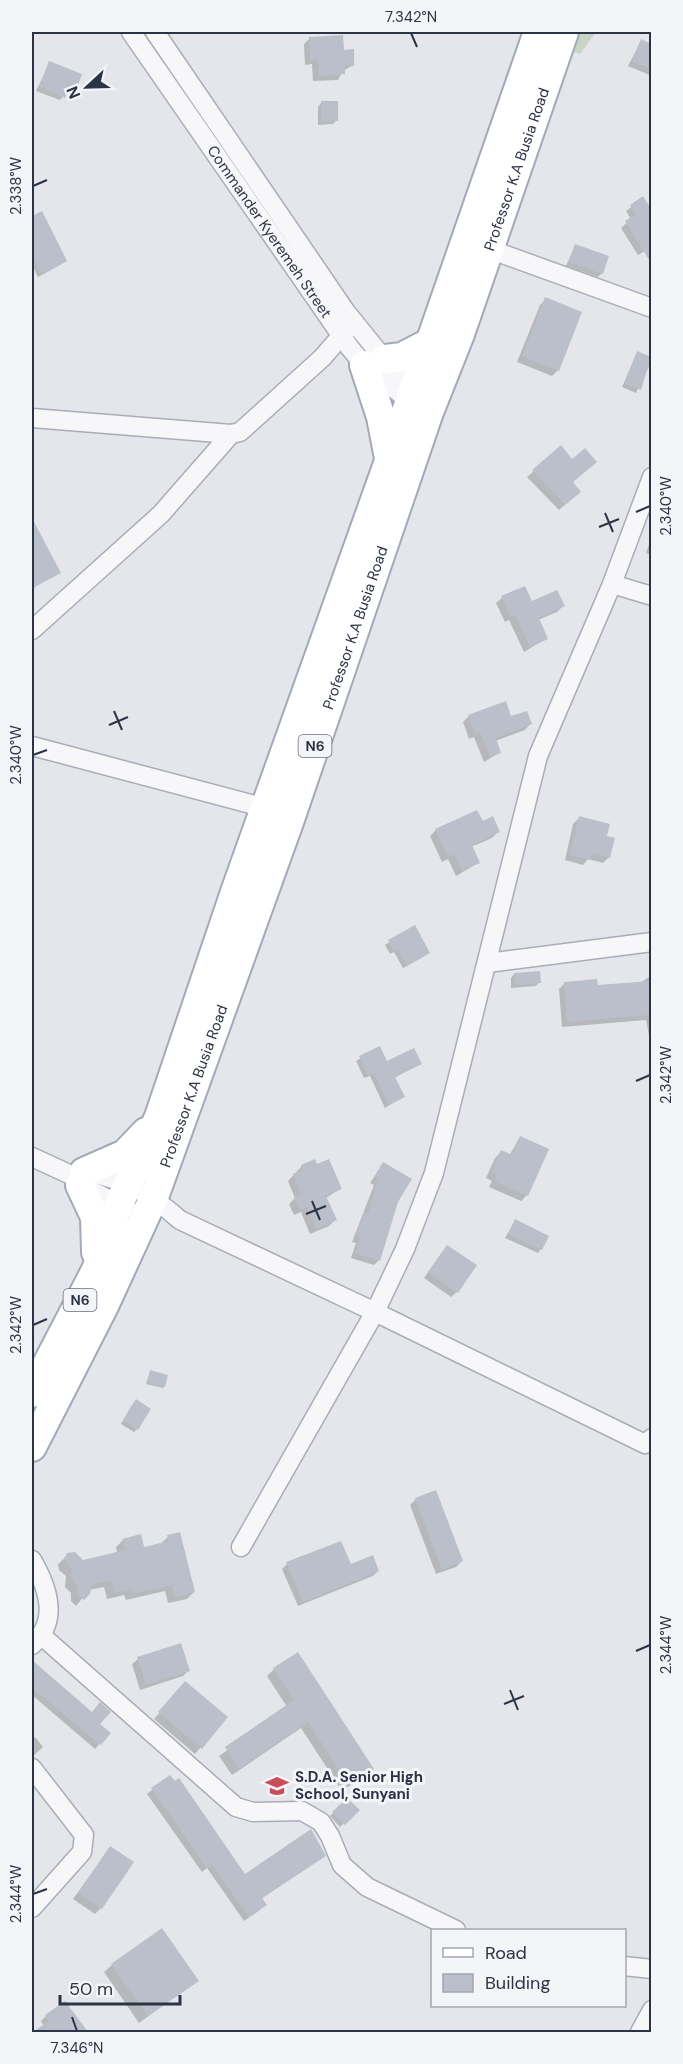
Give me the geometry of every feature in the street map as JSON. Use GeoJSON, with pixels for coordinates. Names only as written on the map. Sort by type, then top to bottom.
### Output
{"type":"FeatureCollection","features":[{"type":"Feature","properties":{"kind":"main road","name":"Professor K.A Busia Road"},"geometry":{"type":"LineString","coordinates":[[32,1393],[96,1270],[124,1193],[159,1117],[389,461],[460,334],[489,249],[548,41]]}},
{"type":"Feature","properties":{"kind":"main road","name":"Professor K.A Busia Road"},"geometry":{"type":"LineString","coordinates":[[32,1447],[69,1379],[149,1208],[289,822],[422,400],[431,342],[548,41]]}},
{"type":"Feature","properties":{"kind":"main road"},"geometry":{"type":"LineString","coordinates":[[389,461],[375,362],[402,357],[431,342]]}},
{"type":"Feature","properties":{"kind":"main road"},"geometry":{"type":"LineString","coordinates":[[96,1270],[95,1217],[78,1177],[125,1154],[159,1117]]}},
{"type":"Feature","properties":{"kind":"street","name":"Commander Kyeremeh Street"},"geometry":{"type":"LineString","coordinates":[[131,32],[341,336],[422,400]]}},
{"type":"Feature","properties":{"kind":"street","name":"Commander Kyeremeh Street"},"geometry":{"type":"LineString","coordinates":[[155,32],[354,321],[375,362]]}},
{"type":"Feature","properties":{"kind":"street"},"geometry":{"type":"LineString","coordinates":[[489,249],[651,308]]}},
{"type":"Feature","properties":{"kind":"street"},"geometry":{"type":"LineString","coordinates":[[32,418],[231,434],[240,432],[322,358],[354,321]]}},
{"type":"Feature","properties":{"kind":"street"},"geometry":{"type":"LineString","coordinates":[[32,630],[161,514],[231,434]]}},
{"type":"Feature","properties":{"kind":"street"},"geometry":{"type":"LineString","coordinates":[[241,1547],[375,1312],[405,1249],[434,1173],[538,756],[612,584],[651,477]]}},
{"type":"Feature","properties":{"kind":"street"},"geometry":{"type":"LineString","coordinates":[[612,584],[651,596]]}},
{"type":"Feature","properties":{"kind":"street"},"geometry":{"type":"LineString","coordinates":[[32,746],[266,808]]}},
{"type":"Feature","properties":{"kind":"street"},"geometry":{"type":"LineString","coordinates":[[487,963],[651,942]]}},
{"type":"Feature","properties":{"kind":"street"},"geometry":{"type":"LineString","coordinates":[[32,1157],[78,1177],[124,1193],[149,1208],[180,1220],[375,1312],[649,1444]]}},
{"type":"Feature","properties":{"kind":"street"},"geometry":{"type":"LineString","coordinates":[[32,1560],[40,1574],[50,1620],[37,1640],[236,1807],[253,1812],[302,1811],[321,1822],[330,1836],[342,1865],[367,1887],[454,1929]]}},
{"type":"Feature","properties":{"kind":"street"},"geometry":{"type":"LineString","coordinates":[[32,1768],[84,1835],[82,1852],[32,1908]]}},
{"type":"Feature","properties":{"kind":"street"},"geometry":{"type":"LineString","coordinates":[[626,1966],[651,1969]]}},
{"type":"Feature","properties":{"kind":"street"},"geometry":{"type":"LineString","coordinates":[[640,2032],[651,2010]]}},
{"type":"Feature","properties":{"kind":"green space"},"geometry":{"type":"Polygon","coordinates":[[[579,32],[596,32],[580,54],[573,52],[579,32]]]}},
{"type":"Feature","properties":{"kind":"building"},"geometry":{"type":"Polygon","coordinates":[[[343,35],[344,50],[354,49],[354,66],[345,66],[345,74],[319,76],[318,59],[310,60],[309,37],[343,35]]]}},
{"type":"Feature","properties":{"kind":"building"},"geometry":{"type":"Polygon","coordinates":[[[641,39],[651,44],[651,69],[632,61],[641,39]]]}},
{"type":"Feature","properties":{"kind":"building"},"geometry":{"type":"Polygon","coordinates":[[[49,61],[82,74],[75,93],[68,90],[65,98],[39,87],[49,61]]]}},
{"type":"Feature","properties":{"kind":"building"},"geometry":{"type":"Polygon","coordinates":[[[321,101],[338,101],[338,121],[321,122],[321,101]]]}},
{"type":"Feature","properties":{"kind":"building"},"geometry":{"type":"Polygon","coordinates":[[[643,196],[651,209],[651,263],[625,221],[636,214],[630,205],[643,196]]]}},
{"type":"Feature","properties":{"kind":"building"},"geometry":{"type":"Polygon","coordinates":[[[42,211],[67,261],[42,275],[32,255],[32,216],[42,211]]]}},
{"type":"Feature","properties":{"kind":"building"},"geometry":{"type":"Polygon","coordinates":[[[575,244],[609,256],[603,274],[569,262],[575,244]]]}},
{"type":"Feature","properties":{"kind":"building"},"geometry":{"type":"Polygon","coordinates":[[[545,297],[582,312],[559,371],[522,356],[545,297]]]}},
{"type":"Feature","properties":{"kind":"building"},"geometry":{"type":"Polygon","coordinates":[[[637,351],[651,357],[641,390],[624,383],[637,351]]]}},
{"type":"Feature","properties":{"kind":"building"},"geometry":{"type":"Polygon","coordinates":[[[561,445],[572,459],[585,448],[597,462],[573,482],[581,492],[565,505],[532,470],[561,445]]]}},
{"type":"Feature","properties":{"kind":"building"},"geometry":{"type":"Polygon","coordinates":[[[32,518],[61,573],[32,588],[32,518]]]}},
{"type":"Feature","properties":{"kind":"building"},"geometry":{"type":"Polygon","coordinates":[[[525,586],[532,601],[557,590],[565,606],[539,618],[548,639],[530,647],[515,615],[511,617],[501,596],[525,586]]]}},
{"type":"Feature","properties":{"kind":"building"},"geometry":{"type":"Polygon","coordinates":[[[506,701],[511,716],[527,711],[532,724],[496,738],[501,753],[490,757],[480,732],[475,734],[468,715],[506,701]]]}},
{"type":"Feature","properties":{"kind":"building"},"geometry":{"type":"Polygon","coordinates":[[[477,810],[483,821],[493,816],[500,832],[472,845],[480,863],[462,871],[454,854],[448,857],[435,829],[477,810]]]}},
{"type":"Feature","properties":{"kind":"building"},"geometry":{"type":"Polygon","coordinates":[[[579,816],[610,824],[607,836],[615,838],[610,858],[592,853],[590,860],[570,855],[579,816]]]}},
{"type":"Feature","properties":{"kind":"building"},"geometry":{"type":"Polygon","coordinates":[[[415,925],[430,953],[407,966],[398,950],[394,952],[388,940],[415,925]]]}},
{"type":"Feature","properties":{"kind":"building"},"geometry":{"type":"Polygon","coordinates":[[[540,971],[541,983],[515,985],[514,973],[540,971]]]}},
{"type":"Feature","properties":{"kind":"building"},"geometry":{"type":"Polygon","coordinates":[[[597,979],[598,985],[651,981],[651,1015],[567,1022],[564,982],[597,979]]]}},
{"type":"Feature","properties":{"kind":"building"},"geometry":{"type":"Polygon","coordinates":[[[380,1046],[387,1061],[414,1048],[422,1064],[395,1077],[405,1097],[389,1105],[374,1073],[368,1076],[359,1056],[380,1046]]]}},
{"type":"Feature","properties":{"kind":"building"},"geometry":{"type":"Polygon","coordinates":[[[520,1136],[549,1149],[528,1196],[494,1181],[496,1175],[491,1172],[501,1150],[512,1155],[520,1136]]]}},
{"type":"Feature","properties":{"kind":"building"},"geometry":{"type":"Polygon","coordinates":[[[315,1159],[317,1164],[329,1159],[342,1189],[324,1197],[327,1198],[337,1220],[316,1229],[307,1207],[300,1210],[294,1197],[301,1194],[293,1174],[303,1170],[301,1165],[315,1159]]]}},
{"type":"Feature","properties":{"kind":"building"},"geometry":{"type":"Polygon","coordinates":[[[383,1162],[412,1179],[398,1202],[380,1261],[355,1253],[360,1238],[356,1236],[364,1212],[368,1213],[378,1179],[374,1177],[383,1162]]]}},
{"type":"Feature","properties":{"kind":"building"},"geometry":{"type":"Polygon","coordinates":[[[515,1219],[549,1236],[542,1250],[508,1234],[515,1219]]]}},
{"type":"Feature","properties":{"kind":"building"},"geometry":{"type":"Polygon","coordinates":[[[447,1245],[477,1265],[458,1293],[428,1272],[447,1245]]]}},
{"type":"Feature","properties":{"kind":"building"},"geometry":{"type":"Polygon","coordinates":[[[150,1370],[168,1375],[165,1387],[147,1383],[150,1370]]]}},
{"type":"Feature","properties":{"kind":"building"},"geometry":{"type":"Polygon","coordinates":[[[136,1399],[151,1409],[138,1430],[123,1420],[136,1399]]]}},
{"type":"Feature","properties":{"kind":"building"},"geometry":{"type":"Polygon","coordinates":[[[436,1490],[463,1561],[442,1570],[415,1498],[436,1490]]]}},
{"type":"Feature","properties":{"kind":"building"},"geometry":{"type":"Polygon","coordinates":[[[180,1532],[195,1592],[175,1597],[172,1585],[133,1594],[131,1589],[114,1593],[111,1580],[92,1585],[90,1594],[84,1600],[77,1594],[77,1585],[70,1576],[72,1569],[64,1559],[67,1553],[75,1552],[83,1560],[125,1550],[122,1539],[141,1534],[144,1547],[169,1541],[167,1535],[180,1532]]]}},
{"type":"Feature","properties":{"kind":"building"},"geometry":{"type":"Polygon","coordinates":[[[341,1541],[351,1564],[373,1555],[379,1571],[303,1602],[286,1562],[341,1541]]]}},
{"type":"Feature","properties":{"kind":"building"},"geometry":{"type":"Polygon","coordinates":[[[181,1643],[190,1671],[146,1685],[137,1657],[181,1643]]]}},
{"type":"Feature","properties":{"kind":"building"},"geometry":{"type":"Polygon","coordinates":[[[298,1652],[374,1769],[349,1785],[308,1722],[239,1769],[225,1747],[294,1700],[273,1668],[298,1652]]]}},
{"type":"Feature","properties":{"kind":"building"},"geometry":{"type":"Polygon","coordinates":[[[32,1660],[92,1712],[100,1702],[111,1712],[100,1724],[111,1733],[101,1745],[32,1688],[32,1660]]]}},
{"type":"Feature","properties":{"kind":"building"},"geometry":{"type":"Polygon","coordinates":[[[185,1681],[228,1717],[202,1749],[158,1712],[185,1681]]]}},
{"type":"Feature","properties":{"kind":"building"},"geometry":{"type":"Polygon","coordinates":[[[170,1775],[175,1781],[179,1778],[245,1874],[311,1829],[326,1856],[262,1898],[267,1905],[249,1917],[212,1865],[207,1868],[151,1788],[170,1775]]]}},
{"type":"Feature","properties":{"kind":"building"},"geometry":{"type":"Polygon","coordinates":[[[347,1798],[360,1810],[345,1825],[332,1812],[347,1798]]]}},
{"type":"Feature","properties":{"kind":"building"},"geometry":{"type":"Polygon","coordinates":[[[110,1846],[134,1862],[102,1909],[78,1893],[110,1846]]]}},
{"type":"Feature","properties":{"kind":"building"},"geometry":{"type":"Polygon","coordinates":[[[162,1928],[199,1981],[148,2016],[111,1964],[162,1928]]]}},
{"type":"Feature","properties":{"kind":"building"},"geometry":{"type":"Polygon","coordinates":[[[65,2001],[88,2032],[33,2032],[49,2021],[45,2015],[65,2001]]]}},
{"type":"Feature","properties":{"kind":"place","name":"S.D.A. Senior High School, Sunyani"},"geometry":{"type":"Point","coordinates":[277,1786]}}]}
